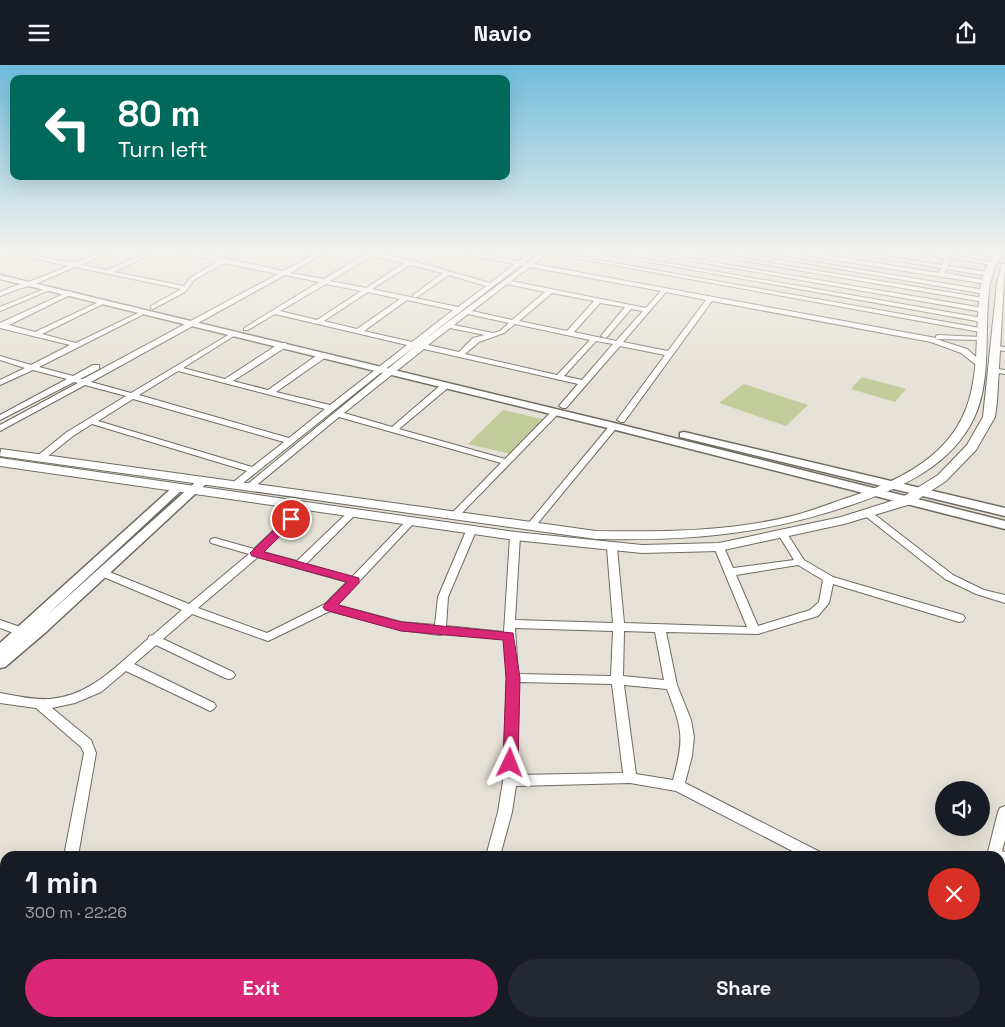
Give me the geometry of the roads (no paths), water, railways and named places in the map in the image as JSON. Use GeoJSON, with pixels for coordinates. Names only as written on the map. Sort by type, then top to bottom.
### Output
{"type":"FeatureCollection","features":[{"type":"Feature","properties":{"kind":"main road"},"geometry":{"type":"LineString","coordinates":[[0,453],[596,535],[688,535],[732,530],[792,520],[877,493],[896,485],[939,457],[954,442],[964,427],[976,395],[986,298]]}},
{"type":"Feature","properties":{"kind":"main road"},"geometry":{"type":"LineString","coordinates":[[0,462],[515,537],[612,548],[719,547],[783,534],[906,501],[923,492],[942,478],[972,447],[982,432],[992,402],[999,371],[1002,309]]}},
{"type":"Feature","properties":{"kind":"street"},"geometry":{"type":"LineString","coordinates":[[0,309],[27,298]]}},
{"type":"Feature","properties":{"kind":"street"},"geometry":{"type":"LineString","coordinates":[[1,325],[59,298]]}},
{"type":"Feature","properties":{"kind":"street"},"geometry":{"type":"LineString","coordinates":[[90,298],[149,309]]}},
{"type":"Feature","properties":{"kind":"street"},"geometry":{"type":"LineString","coordinates":[[99,298],[191,319],[246,329],[388,367],[618,423],[896,485],[1005,512]]}},
{"type":"Feature","properties":{"kind":"street"},"geometry":{"type":"LineString","coordinates":[[0,383],[168,298]]}},
{"type":"Feature","properties":{"kind":"street"},"geometry":{"type":"LineString","coordinates":[[0,418],[230,298]]}},
{"type":"Feature","properties":{"kind":"street"},"geometry":{"type":"LineString","coordinates":[[246,329],[297,298]]}},
{"type":"Feature","properties":{"kind":"street"},"geometry":{"type":"LineString","coordinates":[[318,322],[355,298]]}},
{"type":"Feature","properties":{"kind":"street"},"geometry":{"type":"LineString","coordinates":[[359,331],[406,298],[605,336],[620,341]]}},
{"type":"Feature","properties":{"kind":"street"},"geometry":{"type":"LineString","coordinates":[[421,298],[465,309]]}},
{"type":"Feature","properties":{"kind":"street"},"geometry":{"type":"LineString","coordinates":[[388,367],[449,325],[477,298]]}},
{"type":"Feature","properties":{"kind":"street"},"geometry":{"type":"LineString","coordinates":[[249,487],[413,344],[482,298]]}},
{"type":"Feature","properties":{"kind":"street"},"geometry":{"type":"LineString","coordinates":[[460,355],[478,339],[496,335],[542,298]]}},
{"type":"Feature","properties":{"kind":"street"},"geometry":{"type":"LineString","coordinates":[[588,298],[648,310]]}},
{"type":"Feature","properties":{"kind":"street"},"geometry":{"type":"LineString","coordinates":[[454,516],[560,409],[658,298]]}},
{"type":"Feature","properties":{"kind":"street"},"geometry":{"type":"LineString","coordinates":[[530,527],[618,423],[713,298]]}},
{"type":"Feature","properties":{"kind":"street"},"geometry":{"type":"LineString","coordinates":[[719,298],[933,340],[954,347],[978,362]]}},
{"type":"Feature","properties":{"kind":"street"},"geometry":{"type":"LineString","coordinates":[[722,298],[756,302],[923,334],[955,338]]}},
{"type":"Feature","properties":{"kind":"street"},"geometry":{"type":"LineString","coordinates":[[756,302],[759,298]]}},
{"type":"Feature","properties":{"kind":"street"},"geometry":{"type":"LineString","coordinates":[[798,298],[926,321],[973,298]]}},
{"type":"Feature","properties":{"kind":"street"},"geometry":{"type":"LineString","coordinates":[[838,317],[848,298]]}},
{"type":"Feature","properties":{"kind":"street"},"geometry":{"type":"LineString","coordinates":[[853,298],[930,311],[967,298]]}},
{"type":"Feature","properties":{"kind":"street"},"geometry":{"type":"LineString","coordinates":[[880,325],[892,298]]}},
{"type":"Feature","properties":{"kind":"street"},"geometry":{"type":"LineString","coordinates":[[912,298],[933,301],[950,298]]}},
{"type":"Feature","properties":{"kind":"street"},"geometry":{"type":"LineString","coordinates":[[923,334],[934,298]]}},
{"type":"Feature","properties":{"kind":"street"},"geometry":{"type":"LineString","coordinates":[[954,347],[955,338],[982,298]]}},
{"type":"Feature","properties":{"kind":"street"},"geometry":{"type":"LineString","coordinates":[[804,299],[807,312]]}},
{"type":"Feature","properties":{"kind":"street"},"geometry":{"type":"LineString","coordinates":[[571,331],[599,300]]}},
{"type":"Feature","properties":{"kind":"street"},"geometry":{"type":"LineString","coordinates":[[36,334],[103,301]]}},
{"type":"Feature","properties":{"kind":"street"},"geometry":{"type":"LineString","coordinates":[[605,336],[630,306]]}},
{"type":"Feature","properties":{"kind":"street"},"geometry":{"type":"LineString","coordinates":[[275,311],[413,344]]}},
{"type":"Feature","properties":{"kind":"street"},"geometry":{"type":"LineString","coordinates":[[0,428],[191,319],[235,333],[323,355],[388,367],[446,385],[560,409]]}},
{"type":"Feature","properties":{"kind":"street"},"geometry":{"type":"LineString","coordinates":[[1,325],[77,345]]}},
{"type":"Feature","properties":{"kind":"street"},"geometry":{"type":"LineString","coordinates":[[449,325],[496,335]]}},
{"type":"Feature","properties":{"kind":"street"},"geometry":{"type":"LineString","coordinates":[[571,331],[595,338],[620,341],[672,352]]}},
{"type":"Feature","properties":{"kind":"street"},"geometry":{"type":"LineString","coordinates":[[40,458],[90,421],[235,333]]}},
{"type":"Feature","properties":{"kind":"street"},"geometry":{"type":"LineString","coordinates":[[558,377],[595,338]]}},
{"type":"Feature","properties":{"kind":"street"},"geometry":{"type":"LineString","coordinates":[[227,381],[283,345]]}},
{"type":"Feature","properties":{"kind":"street"},"geometry":{"type":"LineString","coordinates":[[421,346],[584,383]]}},
{"type":"Feature","properties":{"kind":"street"},"geometry":{"type":"LineString","coordinates":[[270,393],[323,355]]}},
{"type":"Feature","properties":{"kind":"street"},"geometry":{"type":"LineString","coordinates":[[0,359],[290,441]]}},
{"type":"Feature","properties":{"kind":"street"},"geometry":{"type":"LineString","coordinates":[[177,369],[334,411],[393,430],[507,462]]}},
{"type":"Feature","properties":{"kind":"street"},"geometry":{"type":"LineString","coordinates":[[393,430],[446,385]]}},
{"type":"Feature","properties":{"kind":"street"},"geometry":{"type":"LineString","coordinates":[[235,485],[290,441],[334,411]]}},
{"type":"Feature","properties":{"kind":"street"},"geometry":{"type":"LineString","coordinates":[[90,421],[254,470]]}},
{"type":"Feature","properties":{"kind":"street"},"geometry":{"type":"LineString","coordinates":[[618,423],[906,501],[1005,525]]}},
{"type":"Feature","properties":{"kind":"street"},"geometry":{"type":"LineString","coordinates":[[0,663],[103,573],[203,481]]}},
{"type":"Feature","properties":{"kind":"street"},"geometry":{"type":"LineString","coordinates":[[0,651],[178,488]]}},
{"type":"Feature","properties":{"kind":"street"},"geometry":{"type":"LineString","coordinates":[[0,699],[41,706],[73,700],[97,689],[153,639],[256,553],[303,507]]}},
{"type":"Feature","properties":{"kind":"street"},"geometry":{"type":"LineString","coordinates":[[299,565],[352,513]]}},
{"type":"Feature","properties":{"kind":"street"},"geometry":{"type":"LineString","coordinates":[[867,513],[949,577],[980,592],[1005,599]]}},
{"type":"Feature","properties":{"kind":"street"},"geometry":{"type":"LineString","coordinates":[[103,573],[190,609],[268,637],[329,607],[410,521]]}},
{"type":"Feature","properties":{"kind":"street"},"geometry":{"type":"LineString","coordinates":[[440,631],[443,597],[471,531]]}},
{"type":"Feature","properties":{"kind":"street"},"geometry":{"type":"LineString","coordinates":[[783,534],[800,562],[829,579],[959,618]]}},
{"type":"Feature","properties":{"kind":"street"},"geometry":{"type":"LineString","coordinates":[[494,851],[505,811],[510,781],[513,678],[510,630],[515,537]]}},
{"type":"Feature","properties":{"kind":"street"},"geometry":{"type":"LineString","coordinates":[[214,541],[355,581]]}},
{"type":"Feature","properties":{"kind":"street"},"geometry":{"type":"LineString","coordinates":[[719,547],[754,631]]}},
{"type":"Feature","properties":{"kind":"street"},"geometry":{"type":"LineString","coordinates":[[612,548],[619,625],[618,680],[630,778]]}},
{"type":"Feature","properties":{"kind":"street"},"geometry":{"type":"LineString","coordinates":[[731,572],[800,562]]}},
{"type":"Feature","properties":{"kind":"street"},"geometry":{"type":"LineString","coordinates":[[329,607],[374,620],[440,631],[619,625],[660,629],[754,631],[814,613],[824,603],[829,579]]}},
{"type":"Feature","properties":{"kind":"street"},"geometry":{"type":"LineString","coordinates":[[0,624],[22,632]]}},
{"type":"Feature","properties":{"kind":"street"},"geometry":{"type":"LineString","coordinates":[[660,629],[671,685],[685,720],[688,737],[686,756],[678,786]]}},
{"type":"Feature","properties":{"kind":"street"},"geometry":{"type":"LineString","coordinates":[[153,639],[229,675]]}},
{"type":"Feature","properties":{"kind":"street"},"geometry":{"type":"LineString","coordinates":[[125,665],[210,705]]}},
{"type":"Feature","properties":{"kind":"street"},"geometry":{"type":"LineString","coordinates":[[513,678],[618,680],[671,685]]}},
{"type":"Feature","properties":{"kind":"street"},"geometry":{"type":"LineString","coordinates":[[41,706],[86,745],[90,753],[72,851]]}},
{"type":"Feature","properties":{"kind":"street"},"geometry":{"type":"LineString","coordinates":[[510,781],[630,778],[678,786],[805,851]]}},
{"type":"Feature","properties":{"kind":"street"},"geometry":{"type":"LineString","coordinates":[[999,851],[1005,812]]}}]}
